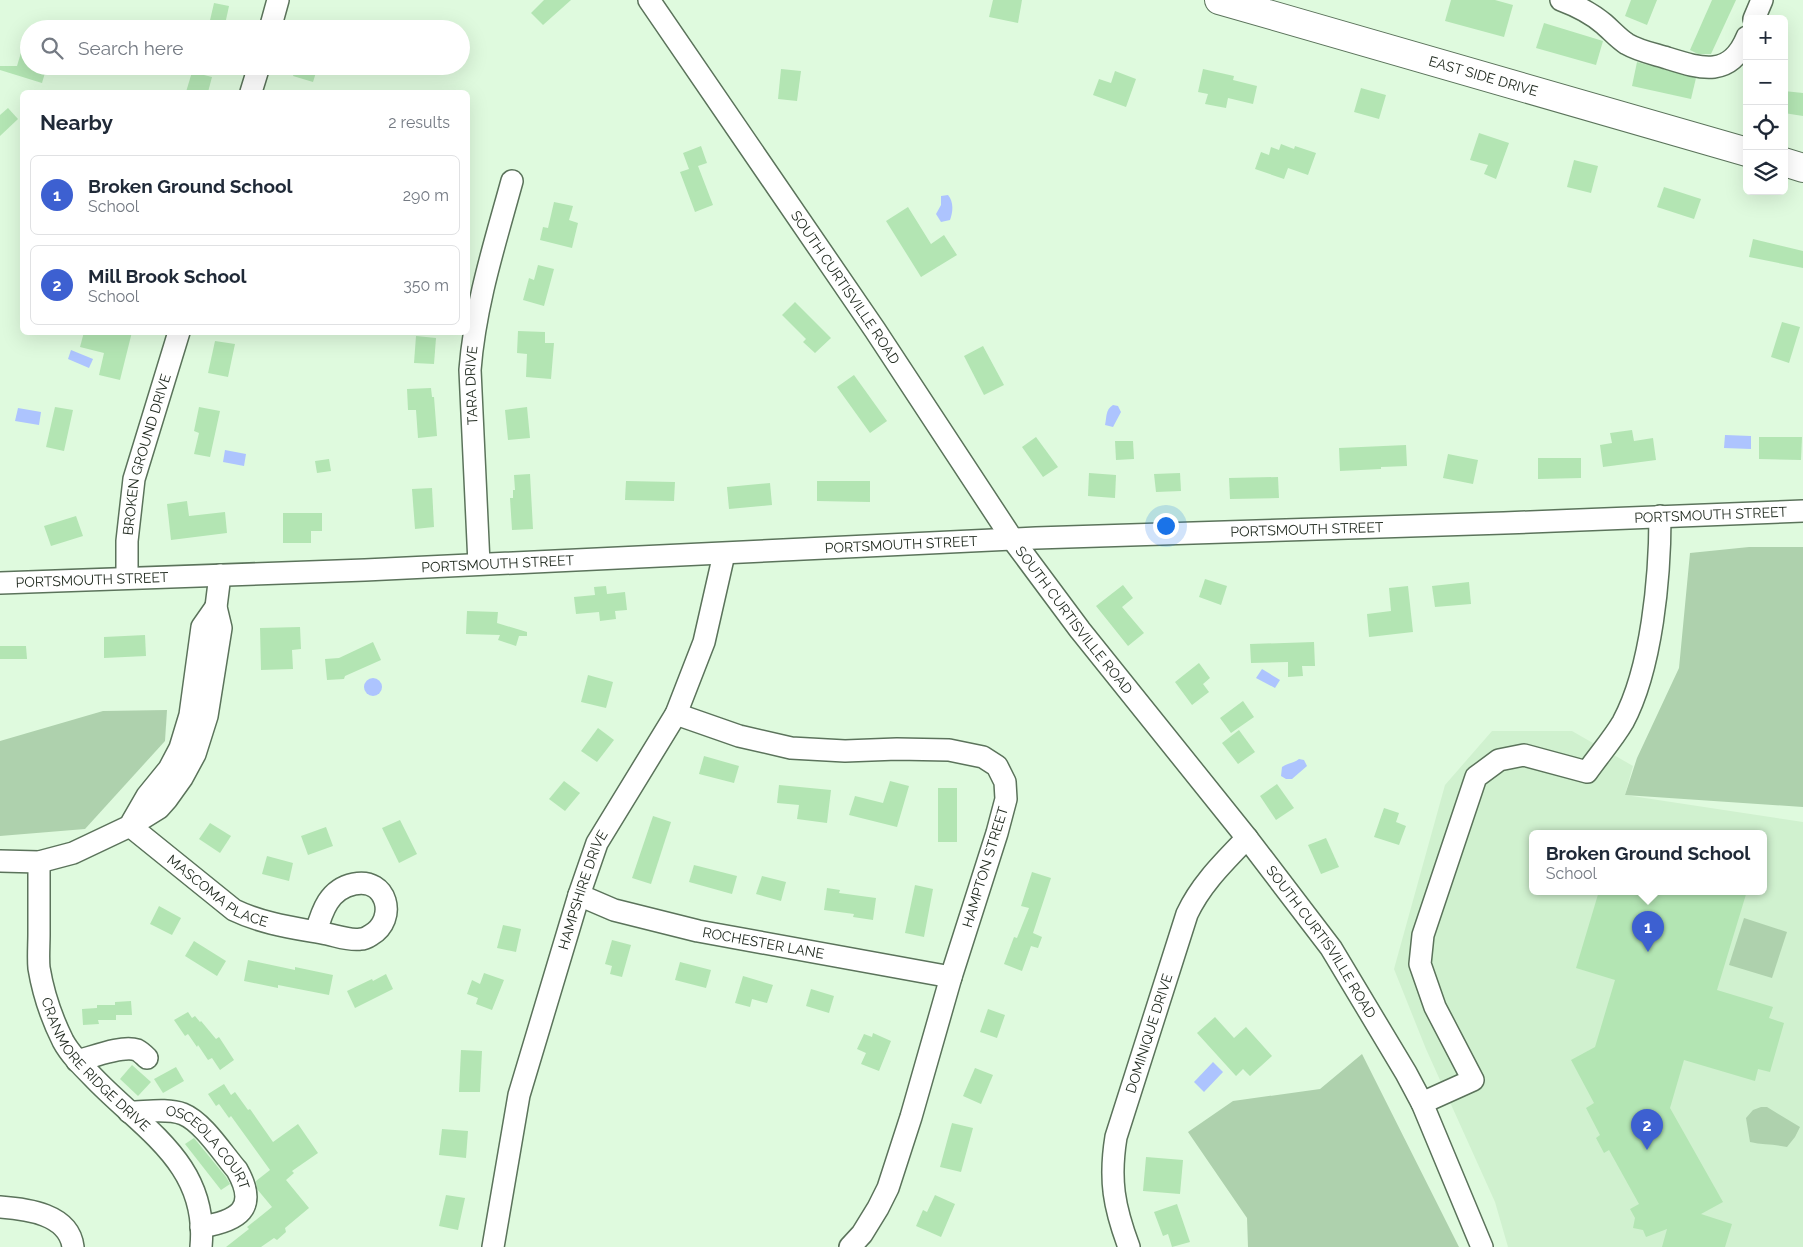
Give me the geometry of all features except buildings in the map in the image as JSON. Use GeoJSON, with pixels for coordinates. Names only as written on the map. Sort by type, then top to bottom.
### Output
{"type":"FeatureCollection","features":[{"type":"Feature","properties":{"kind":"main road","name":"EAST SIDE DRIVE"},"geometry":{"type":"LineString","coordinates":[[1219,0],[1743,151]]}},
{"type":"Feature","properties":{"kind":"main road"},"geometry":{"type":"LineString","coordinates":[[1788,163],[1803,168]]}},
{"type":"Feature","properties":{"kind":"street"},"geometry":{"type":"LineString","coordinates":[[272,20],[278,0]]}},
{"type":"Feature","properties":{"kind":"street","name":"SOUTH CURTISVILLE ROAD"},"geometry":{"type":"LineString","coordinates":[[648,0],[875,330],[1014,540],[1080,630],[1247,838],[1331,948],[1422,1103],[1482,1247]]}},
{"type":"Feature","properties":{"kind":"street"},"geometry":{"type":"LineString","coordinates":[[1561,0],[1581,8],[1627,44],[1692,66],[1706,68],[1723,65],[1734,58],[1743,45]]}},
{"type":"Feature","properties":{"kind":"street"},"geometry":{"type":"LineString","coordinates":[[1756,15],[1762,0]]}},
{"type":"Feature","properties":{"kind":"street"},"geometry":{"type":"LineString","coordinates":[[252,90],[256,75]]}},
{"type":"Feature","properties":{"kind":"street","name":"TARA DRIVE"},"geometry":{"type":"LineString","coordinates":[[479,564],[470,370],[480,298],[512,181]]}},
{"type":"Feature","properties":{"kind":"street","name":"BROKEN GROUND DRIVE"},"geometry":{"type":"LineString","coordinates":[[128,578],[127,542],[134,478],[178,335]]}},
{"type":"Feature","properties":{"kind":"street","name":"PORTSMOUTH STREET"},"geometry":{"type":"LineString","coordinates":[[0,583],[724,554],[1014,540],[1803,511]]}},
{"type":"Feature","properties":{"kind":"street"},"geometry":{"type":"LineString","coordinates":[[1422,1103],[1473,1080],[1435,1007],[1420,964],[1423,935],[1476,776],[1499,760],[1524,756],[1587,772],[1623,722],[1635,694],[1653,620],[1660,516]]}},
{"type":"Feature","properties":{"kind":"street","name":"HAMPSHIRE DRIVE"},"geometry":{"type":"LineString","coordinates":[[493,1247],[518,1095],[579,895],[597,843],[676,714],[704,642],[724,554]]}},
{"type":"Feature","properties":{"kind":"street"},"geometry":{"type":"LineString","coordinates":[[0,861],[39,862],[57,858],[89,847],[130,826],[147,796],[169,769],[180,748],[190,715],[202,627],[216,607],[220,575]]}},
{"type":"Feature","properties":{"kind":"street","name":"HAMPTON STREET"},"geometry":{"type":"LineString","coordinates":[[676,714],[738,736],[791,748],[845,751],[949,750],[983,757],[997,766],[1005,782],[1006,799],[997,833],[951,977],[911,1117],[888,1188],[870,1221],[850,1247]]}},
{"type":"Feature","properties":{"kind":"street","name":"MASCOMA PLACE"},"geometry":{"type":"LineString","coordinates":[[130,826],[234,910],[266,922],[316,932]]}},
{"type":"Feature","properties":{"kind":"street","name":"DOMINIQUE DRIVE"},"geometry":{"type":"LineString","coordinates":[[1129,1247],[1114,1196],[1113,1156],[1116,1137],[1187,914],[1194,898],[1206,882],[1247,838]]}},
{"type":"Feature","properties":{"kind":"street","name":"CRANMORE RIDGE DRIVE"},"geometry":{"type":"LineString","coordinates":[[39,862],[39,968],[44,989],[63,1041],[77,1061],[105,1090],[162,1142],[173,1155],[187,1175],[196,1195],[201,1237]]}},
{"type":"Feature","properties":{"kind":"street","name":"ROCHESTER LANE"},"geometry":{"type":"LineString","coordinates":[[579,895],[614,910],[698,931],[951,977]]}},
{"type":"Feature","properties":{"kind":"street"},"geometry":{"type":"LineString","coordinates":[[77,1061],[130,1049],[139,1051],[147,1058]]}},
{"type":"Feature","properties":{"kind":"street","name":"OSCEOLA COURT"},"geometry":{"type":"LineString","coordinates":[[129,1112],[184,1114],[197,1123],[237,1170],[242,1179],[245,1195],[242,1212],[201,1237]]}},
{"type":"Feature","properties":{"kind":"street"},"geometry":{"type":"LineString","coordinates":[[0,1207],[48,1216],[66,1230],[72,1238],[73,1247]]}},
{"type":"Feature","properties":{"kind":"shaded area"},"geometry":{"type":"Polygon","coordinates":[[[1749,547],[1803,547],[1803,807],[1625,795],[1637,758],[1679,668],[1690,553],[1749,547]]]}},
{"type":"Feature","properties":{"kind":"shaded area"},"geometry":{"type":"Polygon","coordinates":[[[167,710],[165,741],[85,829],[0,836],[0,741],[103,711],[167,710]]]}},
{"type":"Feature","properties":{"kind":"shaded area"},"geometry":{"type":"Polygon","coordinates":[[[1492,731],[1572,731],[1633,766],[1625,795],[1803,822],[1803,1247],[1508,1247],[1495,1202],[1426,1049],[1394,969],[1445,785],[1492,731]]]}},
{"type":"Feature","properties":{"kind":"shaded area"},"geometry":{"type":"Polygon","coordinates":[[[1744,918],[1787,932],[1772,978],[1729,965],[1744,918]]]}},
{"type":"Feature","properties":{"kind":"shaded area"},"geometry":{"type":"Polygon","coordinates":[[[1362,1054],[1459,1247],[1248,1247],[1247,1218],[1188,1132],[1233,1101],[1320,1089],[1362,1054]]]}},
{"type":"Feature","properties":{"kind":"shaded area"},"geometry":{"type":"Polygon","coordinates":[[[1767,1107],[1800,1127],[1787,1147],[1750,1142],[1746,1118],[1753,1110],[1767,1107]]]}},
{"type":"Feature","properties":{"kind":"water"},"geometry":{"type":"Polygon","coordinates":[[[948,195],[952,204],[951,217],[950,220],[941,222],[936,214],[941,205],[941,196],[948,195]]]}},
{"type":"Feature","properties":{"kind":"water"},"geometry":{"type":"Polygon","coordinates":[[[71,350],[93,359],[89,368],[68,359],[71,350]]]}},
{"type":"Feature","properties":{"kind":"water"},"geometry":{"type":"Polygon","coordinates":[[[1113,405],[1118,406],[1121,412],[1113,427],[1105,425],[1107,411],[1113,405]]]}},
{"type":"Feature","properties":{"kind":"water"},"geometry":{"type":"Polygon","coordinates":[[[18,408],[41,412],[39,425],[15,421],[18,408]]]}},
{"type":"Feature","properties":{"kind":"water"},"geometry":{"type":"Polygon","coordinates":[[[1725,435],[1751,436],[1751,449],[1724,448],[1725,435]]]}},
{"type":"Feature","properties":{"kind":"water"},"geometry":{"type":"Polygon","coordinates":[[[225,450],[246,454],[244,466],[223,462],[225,450]]]}},
{"type":"Feature","properties":{"kind":"water"},"geometry":{"type":"Polygon","coordinates":[[[1262,669],[1280,680],[1275,688],[1256,678],[1262,669]]]}},
{"type":"Feature","properties":{"kind":"water"},"geometry":{"type":"Polygon","coordinates":[[[369,678],[377,678],[382,683],[380,694],[369,696],[364,691],[364,683],[369,678]]]}},
{"type":"Feature","properties":{"kind":"water"},"geometry":{"type":"Polygon","coordinates":[[[1299,759],[1304,760],[1307,766],[1292,779],[1286,779],[1281,776],[1282,767],[1299,759]]]}},
{"type":"Feature","properties":{"kind":"water"},"geometry":{"type":"Polygon","coordinates":[[[1213,1062],[1223,1072],[1204,1092],[1194,1082],[1213,1062]]]}},
{"type":"Feature","properties":{"kind":"place","name":"Broken Ground School"},"geometry":{"type":"Point","coordinates":[1648,952]}},
{"type":"Feature","properties":{"kind":"place","name":"Mill Brook School"},"geometry":{"type":"Point","coordinates":[1647,1150]}}]}
